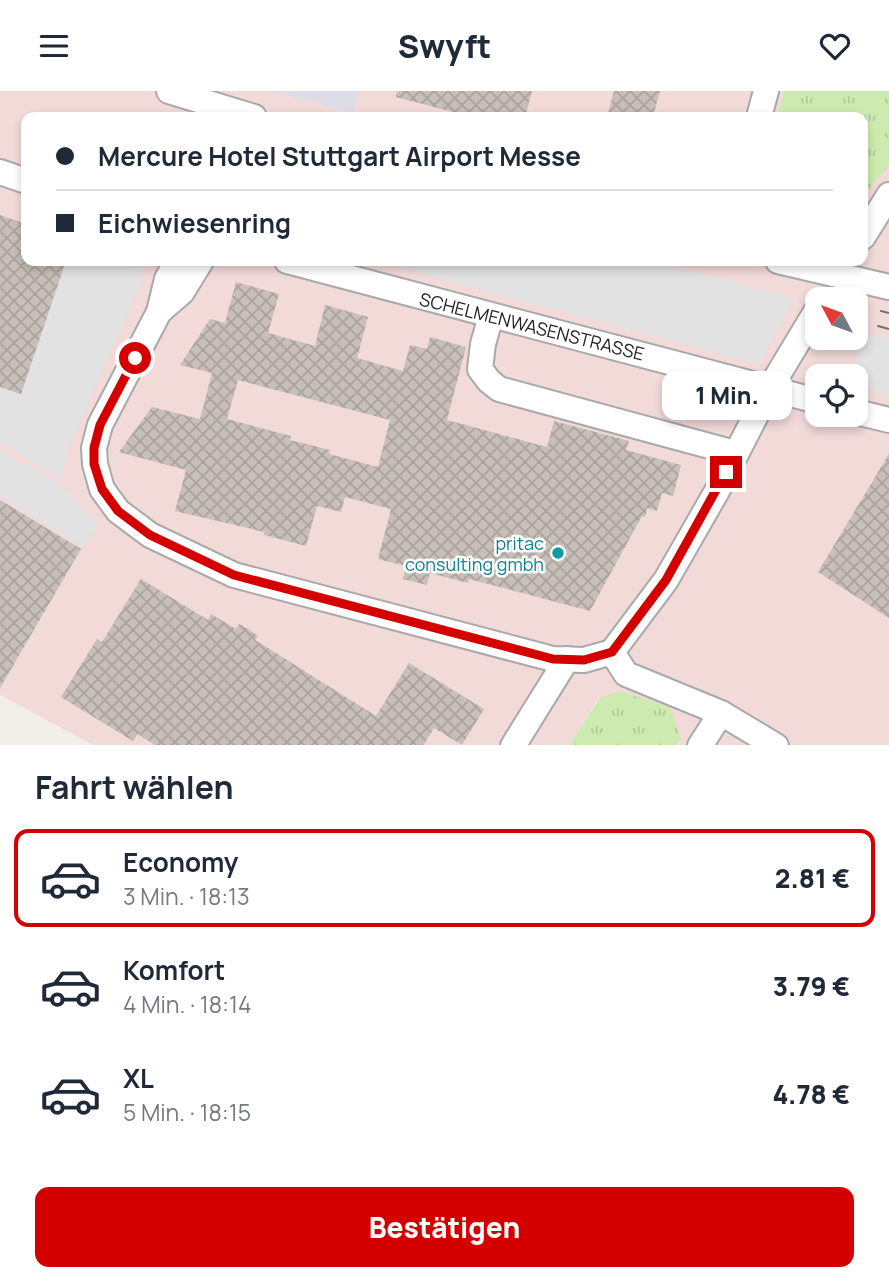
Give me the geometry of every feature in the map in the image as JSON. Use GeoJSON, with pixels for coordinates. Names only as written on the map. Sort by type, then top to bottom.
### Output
{"type":"FeatureCollection","features":[{"type":"Feature","properties":{"kind":"street"},"geometry":{"type":"LineString","coordinates":[[169,91],[238,112]]}},
{"type":"Feature","properties":{"kind":"street"},"geometry":{"type":"LineString","coordinates":[[760,112],[766,91]]}},
{"type":"Feature","properties":{"kind":"street"},"geometry":{"type":"LineString","coordinates":[[0,172],[21,179]]}},
{"type":"Feature","properties":{"kind":"street"},"geometry":{"type":"LineString","coordinates":[[868,229],[889,195]]}},
{"type":"Feature","properties":{"kind":"street"},"geometry":{"type":"LineString","coordinates":[[174,266],[167,279],[159,312],[100,425],[94,448],[94,464],[102,489],[118,511],[150,535],[234,575],[553,659],[584,660],[612,652],[666,580],[770,388],[805,330]]}},
{"type":"Feature","properties":{"kind":"street"},"geometry":{"type":"LineString","coordinates":[[159,312],[182,292],[198,266]]}},
{"type":"Feature","properties":{"kind":"street","name":"SCHELMENWASENSTRASSE"},"geometry":{"type":"LineString","coordinates":[[323,266],[345,269],[491,316],[805,398]]}},
{"type":"Feature","properties":{"kind":"street"},"geometry":{"type":"LineString","coordinates":[[824,266],[843,268],[889,287]]}},
{"type":"Feature","properties":{"kind":"street"},"geometry":{"type":"LineString","coordinates":[[831,287],[843,268]]}},
{"type":"Feature","properties":{"kind":"street"},"geometry":{"type":"LineString","coordinates":[[491,316],[482,344],[480,369],[499,390],[735,453]]}},
{"type":"Feature","properties":{"kind":"street"},"geometry":{"type":"LineString","coordinates":[[868,415],[889,420]]}},
{"type":"Feature","properties":{"kind":"street"},"geometry":{"type":"LineString","coordinates":[[612,652],[626,674],[722,713],[776,745]]}},
{"type":"Feature","properties":{"kind":"street"},"geometry":{"type":"LineString","coordinates":[[513,745],[567,659]]}},
{"type":"Feature","properties":{"kind":"street"},"geometry":{"type":"LineString","coordinates":[[700,745],[722,713]]}},
{"type":"Feature","properties":{"kind":"shaded area"},"geometry":{"type":"Polygon","coordinates":[[[0,91],[889,91],[889,745],[676,745],[681,738],[599,698],[569,745],[93,745],[0,695],[0,91]]]}},
{"type":"Feature","properties":{"kind":"shaded area"},"geometry":{"type":"Polygon","coordinates":[[[270,91],[359,91],[354,112],[270,91]]]}},
{"type":"Feature","properties":{"kind":"shaded area"},"geometry":{"type":"Polygon","coordinates":[[[64,266],[142,266],[142,280],[66,454],[63,480],[0,443],[0,387],[21,393],[64,266]]]}},
{"type":"Feature","properties":{"kind":"shaded area"},"geometry":{"type":"Polygon","coordinates":[[[394,266],[672,266],[795,299],[758,364],[394,266]]]}},
{"type":"Feature","properties":{"kind":"shaded area"},"geometry":{"type":"Polygon","coordinates":[[[868,333],[889,339],[889,395],[868,389],[868,364],[855,364],[858,350],[868,350],[868,333]]]}},
{"type":"Feature","properties":{"kind":"shaded area"},"geometry":{"type":"Polygon","coordinates":[[[0,450],[61,485],[98,526],[82,547],[0,496],[0,450]]]}},
{"type":"Feature","properties":{"kind":"green space"},"geometry":{"type":"Polygon","coordinates":[[[784,91],[889,91],[889,165],[868,190],[868,112],[778,112],[784,91]]]}},
{"type":"Feature","properties":{"kind":"green space"},"geometry":{"type":"Polygon","coordinates":[[[619,691],[670,707],[681,739],[676,745],[569,745],[600,698],[619,691]]]}},
{"type":"Feature","properties":{"kind":"building"},"geometry":{"type":"Polygon","coordinates":[[[397,91],[532,91],[526,112],[453,112],[396,97],[397,91]]]}},
{"type":"Feature","properties":{"kind":"building"},"geometry":{"type":"Polygon","coordinates":[[[614,91],[660,91],[654,112],[608,112],[614,91]]]}},
{"type":"Feature","properties":{"kind":"building"},"geometry":{"type":"Polygon","coordinates":[[[0,215],[21,222],[21,266],[64,266],[21,394],[0,387],[0,215]]]}},
{"type":"Feature","properties":{"kind":"building"},"geometry":{"type":"Polygon","coordinates":[[[236,282],[279,294],[268,333],[315,346],[325,305],[368,317],[357,358],[403,371],[410,345],[427,349],[430,337],[466,347],[447,420],[547,447],[554,421],[629,441],[626,450],[681,465],[673,496],[662,493],[657,511],[647,508],[645,517],[642,516],[590,611],[469,579],[468,583],[430,573],[427,585],[403,579],[406,566],[378,559],[391,509],[345,497],[341,512],[317,506],[306,546],[264,535],[264,532],[175,511],[186,470],[119,452],[152,407],[200,419],[212,373],[180,365],[210,319],[225,323],[236,282]],[[238,380],[227,419],[291,436],[290,440],[330,450],[329,454],[378,467],[390,420],[238,380]]]}},
{"type":"Feature","properties":{"kind":"building"},"geometry":{"type":"Polygon","coordinates":[[[889,454],[889,618],[818,572],[889,454]]]}},
{"type":"Feature","properties":{"kind":"building"},"geometry":{"type":"Polygon","coordinates":[[[0,500],[81,549],[0,688],[0,500]]]}},
{"type":"Feature","properties":{"kind":"building"},"geometry":{"type":"Polygon","coordinates":[[[141,579],[208,620],[211,614],[236,629],[239,624],[248,629],[258,636],[255,640],[376,716],[409,663],[484,709],[462,745],[434,728],[424,745],[154,745],[138,734],[133,741],[61,697],[97,639],[102,642],[141,579]]]}},
{"type":"Feature","properties":{"kind":"tram line"},"geometry":{"type":"LineString","coordinates":[[881,311],[889,313]]}},
{"type":"Feature","properties":{"kind":"tram line"},"geometry":{"type":"LineString","coordinates":[[878,326],[889,329]]}},
{"type":"Feature","properties":{"kind":"place","name":"pritac consulting gmbh"},"geometry":{"type":"Point","coordinates":[558,553]}},
{"type":"Feature","properties":{"kind":"route"},"geometry":{"type":"LineString","coordinates":[[135,358],[100,425],[94,448],[94,464],[102,489],[118,511],[150,535],[234,575],[553,659],[584,660],[612,652],[666,580],[726,472]]}}]}
